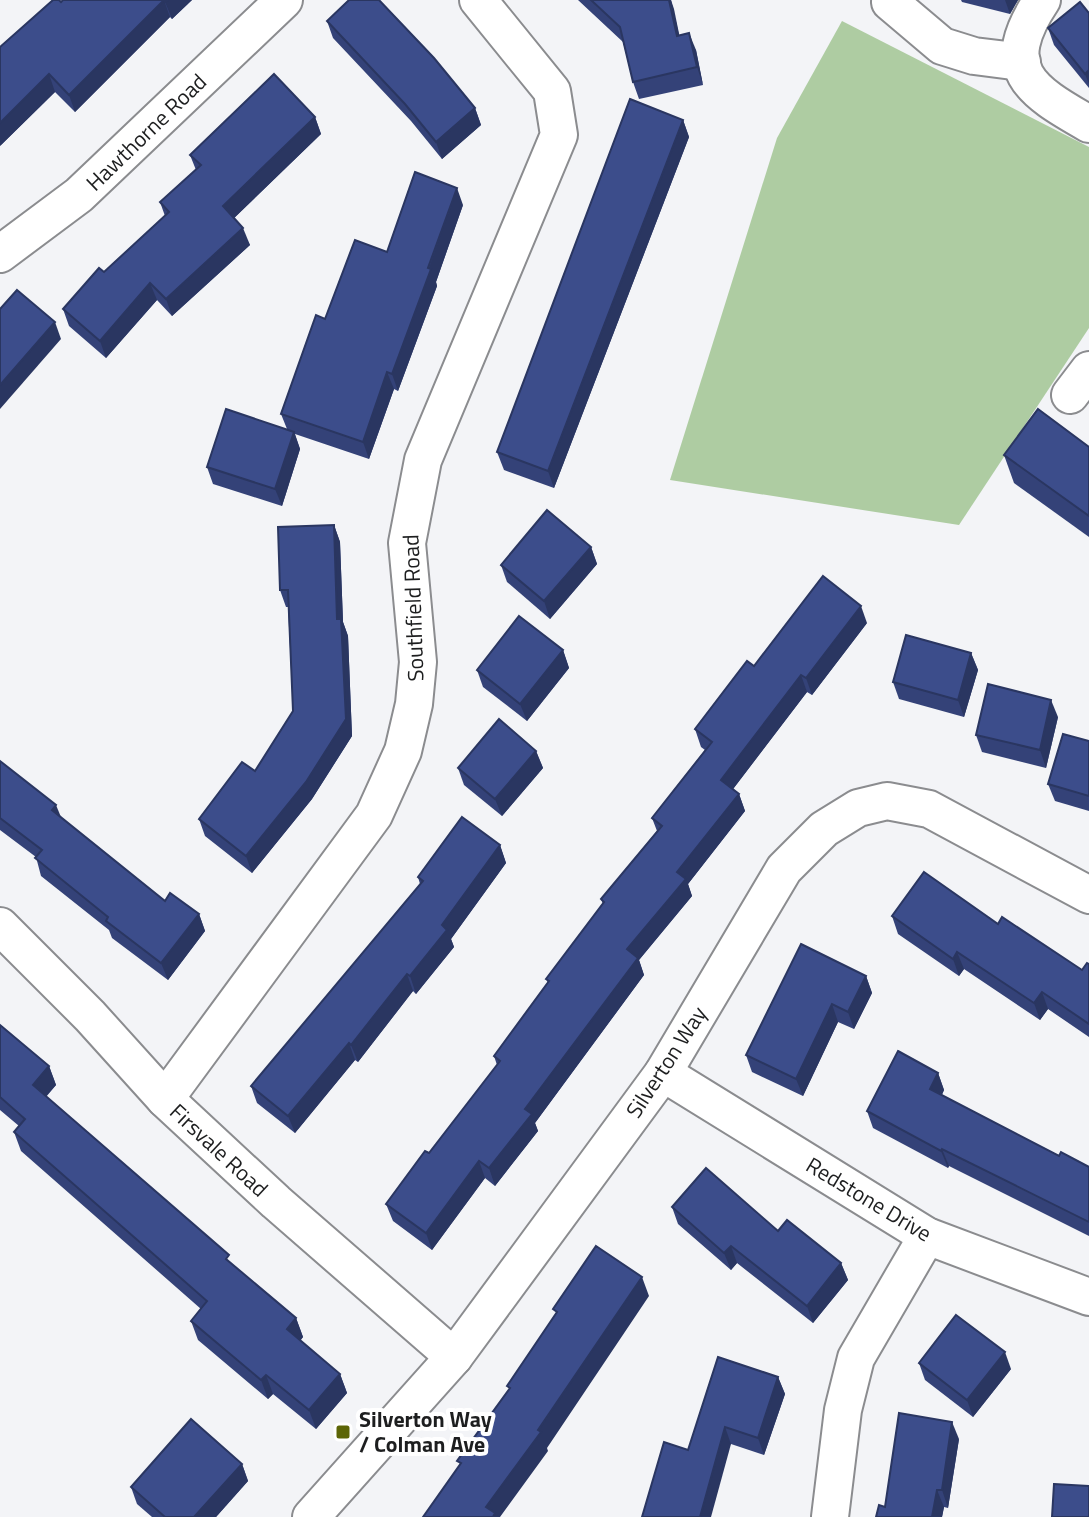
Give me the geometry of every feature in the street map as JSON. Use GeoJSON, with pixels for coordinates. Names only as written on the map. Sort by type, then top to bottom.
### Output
{"type":"FeatureCollection","features":[{"type":"Feature","properties":{"kind":"street","name":"Hawthorne Road"},"geometry":{"type":"LineString","coordinates":[[0,254],[79,195],[284,0]]}},
{"type":"Feature","properties":{"kind":"street","name":"Southfield Road"},"geometry":{"type":"LineString","coordinates":[[165,1099],[374,815],[403,751],[414,704],[418,662],[407,543],[423,460],[559,135],[552,91],[478,0]]}},
{"type":"Feature","properties":{"kind":"street"},"geometry":{"type":"LineString","coordinates":[[1042,0],[1025,25],[1020,43],[1023,75],[1046,100],[1089,124]]}},
{"type":"Feature","properties":{"kind":"street"},"geometry":{"type":"LineString","coordinates":[[890,2],[942,46],[974,56],[1022,62]]}},
{"type":"Feature","properties":{"kind":"street","name":"Silverton Way"},"geometry":{"type":"LineString","coordinates":[[311,1517],[415,1397],[454,1357],[663,1073],[784,869],[824,829],[858,808],[887,801],[929,809],[1089,895]]}},
{"type":"Feature","properties":{"kind":"street","name":"Firsvale Road"},"geometry":{"type":"LineString","coordinates":[[0,926],[90,1016],[165,1099],[276,1202],[454,1357]]}},
{"type":"Feature","properties":{"kind":"street","name":"Redstone Drive"},"geometry":{"type":"LineString","coordinates":[[663,1073],[927,1236],[1089,1297]]}},
{"type":"Feature","properties":{"kind":"street"},"geometry":{"type":"LineString","coordinates":[[830,1517],[843,1410],[856,1358],[927,1236]]}},
{"type":"Feature","properties":{"kind":"green space"},"geometry":{"type":"Polygon","coordinates":[[[842,21],[1089,147],[1089,328],[959,525],[670,480],[777,138],[842,21]]]}},
{"type":"Feature","properties":{"kind":"building"},"geometry":{"type":"Polygon","coordinates":[[[53,0],[164,0],[69,95],[49,74],[0,123],[0,47],[53,0]]]}},
{"type":"Feature","properties":{"kind":"building"},"geometry":{"type":"Polygon","coordinates":[[[349,0],[379,0],[434,58],[475,108],[436,142],[405,104],[327,21],[349,0]]]}},
{"type":"Feature","properties":{"kind":"building"},"geometry":{"type":"Polygon","coordinates":[[[591,0],[669,0],[677,36],[689,33],[697,67],[633,82],[620,27],[591,0]]]}},
{"type":"Feature","properties":{"kind":"building"},"geometry":{"type":"Polygon","coordinates":[[[1080,2],[1089,13],[1089,70],[1085,74],[1048,28],[1080,2]]]}},
{"type":"Feature","properties":{"kind":"building"},"geometry":{"type":"Polygon","coordinates":[[[274,74],[315,117],[223,206],[243,228],[166,299],[150,283],[100,341],[63,309],[99,268],[104,272],[169,212],[160,202],[201,165],[190,155],[274,74]]]}},
{"type":"Feature","properties":{"kind":"building"},"geometry":{"type":"Polygon","coordinates":[[[630,99],[683,120],[548,471],[497,452],[630,99]]]}},
{"type":"Feature","properties":{"kind":"building"},"geometry":{"type":"Polygon","coordinates":[[[415,172],[457,188],[428,268],[431,269],[392,374],[387,372],[363,442],[281,414],[316,315],[325,319],[355,240],[387,252],[415,172]]]}},
{"type":"Feature","properties":{"kind":"building"},"geometry":{"type":"Polygon","coordinates":[[[17,290],[55,322],[0,385],[0,309],[17,290]]]}},
{"type":"Feature","properties":{"kind":"building"},"geometry":{"type":"Polygon","coordinates":[[[226,409],[294,432],[275,489],[207,467],[226,409]]]}},
{"type":"Feature","properties":{"kind":"building"},"geometry":{"type":"Polygon","coordinates":[[[1038,409],[1089,447],[1089,516],[1004,455],[1038,409]]]}},
{"type":"Feature","properties":{"kind":"building"},"geometry":{"type":"Polygon","coordinates":[[[547,510],[591,547],[544,601],[501,565],[547,510]]]}},
{"type":"Feature","properties":{"kind":"building"},"geometry":{"type":"Polygon","coordinates":[[[334,525],[337,619],[341,619],[346,719],[306,782],[246,856],[199,819],[242,762],[255,771],[293,711],[288,590],[280,590],[278,527],[334,525]]]}},
{"type":"Feature","properties":{"kind":"building"},"geometry":{"type":"Polygon","coordinates":[[[823,576],[861,606],[806,678],[801,675],[721,780],[739,794],[677,872],[686,879],[627,949],[638,958],[525,1109],[532,1114],[489,1168],[479,1161],[426,1233],[386,1204],[425,1151],[429,1153],[500,1061],[494,1056],[549,981],[546,979],[604,902],[601,899],[662,826],[652,818],[712,742],[695,729],[747,661],[754,666],[823,576]]]}},
{"type":"Feature","properties":{"kind":"building"},"geometry":{"type":"Polygon","coordinates":[[[519,616],[563,650],[520,704],[477,670],[519,616]]]}},
{"type":"Feature","properties":{"kind":"building"},"geometry":{"type":"Polygon","coordinates":[[[906,635],[971,653],[958,700],[893,682],[906,635]]]}},
{"type":"Feature","properties":{"kind":"building"},"geometry":{"type":"Polygon","coordinates":[[[988,684],[1051,700],[1040,750],[976,735],[988,684]]]}},
{"type":"Feature","properties":{"kind":"building"},"geometry":{"type":"Polygon","coordinates":[[[499,719],[536,751],[495,799],[458,768],[499,719]]]}},
{"type":"Feature","properties":{"kind":"building"},"geometry":{"type":"Polygon","coordinates":[[[1063,734],[1089,741],[1089,796],[1048,784],[1063,734]]]}},
{"type":"Feature","properties":{"kind":"building"},"geometry":{"type":"Polygon","coordinates":[[[0,761],[56,805],[52,810],[165,901],[170,893],[199,914],[161,963],[106,921],[108,917],[35,858],[42,850],[0,818],[0,761]]]}},
{"type":"Feature","properties":{"kind":"building"},"geometry":{"type":"Polygon","coordinates":[[[462,817],[500,845],[442,925],[447,930],[288,1116],[251,1086],[423,881],[418,877],[462,817]]]}},
{"type":"Feature","properties":{"kind":"building"},"geometry":{"type":"Polygon","coordinates":[[[924,872],[998,924],[1002,917],[1082,970],[1089,964],[1089,1024],[1042,992],[1034,1003],[957,952],[953,959],[892,916],[924,872]]]}},
{"type":"Feature","properties":{"kind":"building"},"geometry":{"type":"Polygon","coordinates":[[[801,944],[866,976],[848,1012],[832,1004],[796,1079],[746,1055],[801,944]]]}},
{"type":"Feature","properties":{"kind":"building"},"geometry":{"type":"Polygon","coordinates":[[[0,1025],[49,1066],[33,1085],[229,1255],[226,1259],[296,1318],[287,1329],[340,1374],[309,1410],[266,1375],[261,1380],[191,1321],[207,1301],[14,1132],[25,1119],[0,1097],[0,1025]]]}},
{"type":"Feature","properties":{"kind":"building"},"geometry":{"type":"Polygon","coordinates":[[[898,1051],[938,1073],[930,1089],[1059,1156],[1061,1152],[1089,1167],[1089,1222],[941,1151],[867,1111],[898,1051]]]}},
{"type":"Feature","properties":{"kind":"building"},"geometry":{"type":"Polygon","coordinates":[[[706,1168],[778,1231],[787,1220],[841,1263],[807,1306],[731,1246],[724,1253],[672,1207],[706,1168]]]}},
{"type":"Feature","properties":{"kind":"building"},"geometry":{"type":"Polygon","coordinates":[[[596,1246],[642,1277],[538,1430],[541,1432],[486,1507],[495,1513],[493,1517],[423,1517],[461,1463],[457,1461],[510,1388],[507,1386],[557,1312],[553,1309],[596,1246]]]}},
{"type":"Feature","properties":{"kind":"building"},"geometry":{"type":"Polygon","coordinates":[[[956,1315],[1005,1352],[967,1400],[919,1363],[956,1315]]]}},
{"type":"Feature","properties":{"kind":"building"},"geometry":{"type":"Polygon","coordinates":[[[718,1357],[778,1377],[758,1438],[725,1427],[700,1517],[642,1517],[664,1442],[688,1450],[718,1357]]]}},
{"type":"Feature","properties":{"kind":"building"},"geometry":{"type":"Polygon","coordinates":[[[899,1413],[952,1422],[942,1490],[937,1490],[932,1517],[876,1517],[879,1505],[885,1507],[899,1413]]]}},
{"type":"Feature","properties":{"kind":"building"},"geometry":{"type":"Polygon","coordinates":[[[191,1419],[242,1464],[194,1517],[165,1517],[131,1487],[191,1419]]]}},
{"type":"Feature","properties":{"kind":"building"},"geometry":{"type":"Polygon","coordinates":[[[1054,1484],[1089,1486],[1089,1517],[1052,1517],[1054,1484]]]}},
{"type":"Feature","properties":{"kind":"place","name":"Silverton Way / Colman Ave"},"geometry":{"type":"Point","coordinates":[343,1432]}}]}
